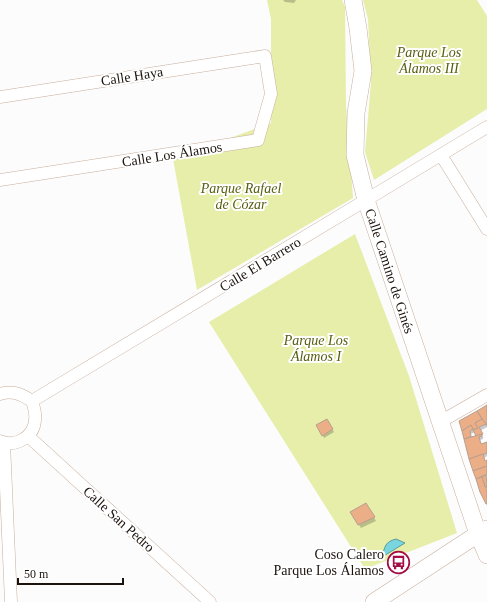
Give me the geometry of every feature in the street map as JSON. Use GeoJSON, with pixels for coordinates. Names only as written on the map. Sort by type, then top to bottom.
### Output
{"type":"FeatureCollection","features":[{"type":"Feature","properties":{"kind":"street","name":"Calle Camino de Ginés"},"geometry":{"type":"LineString","coordinates":[[353,0],[363,71],[356,113],[355,155],[366,200],[440,422],[482,531],[487,556]]}},
{"type":"Feature","properties":{"kind":"street","name":"Calle Haya"},"geometry":{"type":"LineString","coordinates":[[0,97],[264,56]]}},
{"type":"Feature","properties":{"kind":"street","name":"Calle Los Álamos"},"geometry":{"type":"LineString","coordinates":[[0,180],[258,140],[271,94],[264,56]]}},
{"type":"Feature","properties":{"kind":"street","name":"Calle El Barrero"},"geometry":{"type":"LineString","coordinates":[[32,401],[487,127]]}},
{"type":"Feature","properties":{"kind":"street"},"geometry":{"type":"LineString","coordinates":[[441,155],[487,229]]}},
{"type":"Feature","properties":{"kind":"street"},"geometry":{"type":"LineString","coordinates":[[0,394],[10,392],[22,395],[32,401],[35,411],[33,429],[28,436],[14,443],[2,442],[11,602]]}},
{"type":"Feature","properties":{"kind":"street"},"geometry":{"type":"LineString","coordinates":[[440,422],[487,395]]}},
{"type":"Feature","properties":{"kind":"street","name":"Calle San Pedro"},"geometry":{"type":"LineString","coordinates":[[28,436],[210,602]]}},
{"type":"Feature","properties":{"kind":"street"},"geometry":{"type":"LineString","coordinates":[[374,602],[482,531]]}},
{"type":"Feature","properties":{"kind":"green space","name":"Parque Rafael de Cózar"},"geometry":{"type":"Polygon","coordinates":[[[267,0],[342,0],[345,7],[346,105],[353,198],[197,290],[173,159],[271,123],[271,19],[267,0]]]}},
{"type":"Feature","properties":{"kind":"green space","name":"Parque Los Álamos III"},"geometry":{"type":"Polygon","coordinates":[[[363,0],[477,0],[487,16],[487,109],[374,180],[365,152],[371,83],[368,19],[363,0]]]}},
{"type":"Feature","properties":{"kind":"green space","name":"Parque Los Álamos I"},"geometry":{"type":"Polygon","coordinates":[[[355,234],[409,376],[457,533],[365,569],[209,322],[355,234]]]}},
{"type":"Feature","properties":{"kind":"water"},"geometry":{"type":"Polygon","coordinates":[[[396,539],[405,543],[382,557],[386,545],[396,539]]]}},
{"type":"Feature","properties":{"kind":"building"},"geometry":{"type":"Polygon","coordinates":[[[487,405],[487,426],[477,411],[487,405]]]}},
{"type":"Feature","properties":{"kind":"building"},"geometry":{"type":"Polygon","coordinates":[[[477,411],[482,419],[475,423],[478,428],[473,430],[471,425],[462,431],[459,421],[477,411]]]}},
{"type":"Feature","properties":{"kind":"building"},"geometry":{"type":"Polygon","coordinates":[[[327,419],[333,429],[322,436],[316,425],[327,419]]]}},
{"type":"Feature","properties":{"kind":"building"},"geometry":{"type":"Polygon","coordinates":[[[482,419],[486,424],[479,427],[483,434],[476,436],[473,430],[478,428],[475,423],[482,419]]]}},
{"type":"Feature","properties":{"kind":"building"},"geometry":{"type":"Polygon","coordinates":[[[471,425],[473,429],[470,431],[471,437],[464,439],[462,431],[471,425]]]}},
{"type":"Feature","properties":{"kind":"building"},"geometry":{"type":"Polygon","coordinates":[[[482,434],[482,436],[479,437],[481,444],[487,442],[487,453],[469,459],[464,439],[482,434]]]}},
{"type":"Feature","properties":{"kind":"building"},"geometry":{"type":"Polygon","coordinates":[[[483,454],[485,461],[487,460],[487,466],[473,471],[469,459],[483,454]]]}},
{"type":"Feature","properties":{"kind":"building"},"geometry":{"type":"Polygon","coordinates":[[[487,466],[487,474],[476,479],[473,471],[487,466]]]}},
{"type":"Feature","properties":{"kind":"building"},"geometry":{"type":"Polygon","coordinates":[[[486,475],[487,486],[485,487],[482,477],[486,475]]]}},
{"type":"Feature","properties":{"kind":"building"},"geometry":{"type":"Polygon","coordinates":[[[482,477],[485,487],[487,487],[487,504],[480,492],[476,479],[482,477]]]}},
{"type":"Feature","properties":{"kind":"building"},"geometry":{"type":"Polygon","coordinates":[[[366,503],[375,517],[358,525],[350,512],[366,503]]]}},
{"type":"Feature","properties":{"kind":"place","name":"Coso Calero Parque Los Álamos"},"geometry":{"type":"Point","coordinates":[399,562]}}]}
